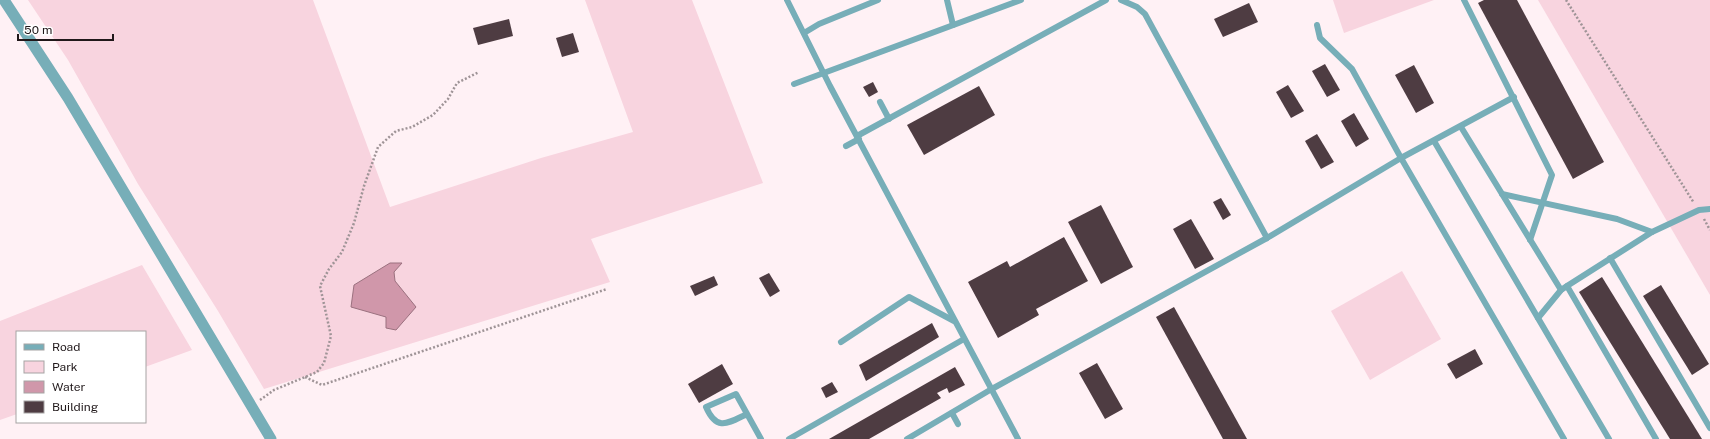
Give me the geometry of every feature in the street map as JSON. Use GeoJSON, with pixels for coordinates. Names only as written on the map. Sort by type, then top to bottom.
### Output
{"type":"FeatureCollection","features":[{"type":"Feature","properties":{"kind":"street"},"geometry":{"type":"LineString","coordinates":[[4,0],[68,98],[271,439]]}},
{"type":"Feature","properties":{"kind":"lane"},"geometry":{"type":"LineString","coordinates":[[787,0],[990,390],[1018,439]]}},
{"type":"Feature","properties":{"kind":"lane"},"geometry":{"type":"LineString","coordinates":[[804,33],[819,24],[878,0]]}},
{"type":"Feature","properties":{"kind":"lane"},"geometry":{"type":"LineString","coordinates":[[947,0],[953,25]]}},
{"type":"Feature","properties":{"kind":"lane"},"geometry":{"type":"LineString","coordinates":[[794,84],[1021,0]]}},
{"type":"Feature","properties":{"kind":"lane"},"geometry":{"type":"LineString","coordinates":[[846,146],[889,119],[1106,0]]}},
{"type":"Feature","properties":{"kind":"lane"},"geometry":{"type":"LineString","coordinates":[[1121,0],[1137,7],[1145,14],[1267,238]]}},
{"type":"Feature","properties":{"kind":"lane"},"geometry":{"type":"LineString","coordinates":[[1464,0],[1552,175],[1530,240]]}},
{"type":"Feature","properties":{"kind":"lane"},"geometry":{"type":"LineString","coordinates":[[1317,25],[1320,38],[1352,69],[1401,158],[1564,439]]}},
{"type":"Feature","properties":{"kind":"lane"},"geometry":{"type":"LineString","coordinates":[[907,439],[990,390],[1267,238],[1401,158],[1461,127],[1514,97]]}},
{"type":"Feature","properties":{"kind":"lane"},"geometry":{"type":"LineString","coordinates":[[880,102],[889,119]]}},
{"type":"Feature","properties":{"kind":"lane"},"geometry":{"type":"LineString","coordinates":[[1461,127],[1561,290]]}},
{"type":"Feature","properties":{"kind":"lane"},"geometry":{"type":"LineString","coordinates":[[1434,141],[1609,439]]}},
{"type":"Feature","properties":{"kind":"lane"},"geometry":{"type":"LineString","coordinates":[[1502,194],[1618,220],[1652,232]]}},
{"type":"Feature","properties":{"kind":"lane"},"geometry":{"type":"LineString","coordinates":[[1538,318],[1561,290],[1610,258],[1652,232],[1699,210],[1710,209]]}},
{"type":"Feature","properties":{"kind":"lane"},"geometry":{"type":"LineString","coordinates":[[1610,258],[1710,428]]}},
{"type":"Feature","properties":{"kind":"lane"},"geometry":{"type":"LineString","coordinates":[[1567,286],[1656,439]]}},
{"type":"Feature","properties":{"kind":"lane"},"geometry":{"type":"LineString","coordinates":[[841,342],[909,297],[954,321]]}},
{"type":"Feature","properties":{"kind":"lane"},"geometry":{"type":"LineString","coordinates":[[789,439],[964,339]]}},
{"type":"Feature","properties":{"kind":"lane"},"geometry":{"type":"LineString","coordinates":[[747,414],[727,423],[721,424],[712,419],[706,407],[736,394],[761,439]]}},
{"type":"Feature","properties":{"kind":"lane"},"geometry":{"type":"LineString","coordinates":[[952,413],[958,424]]}},
{"type":"Feature","properties":{"kind":"path"},"geometry":{"type":"LineString","coordinates":[[1566,0],[1699,210],[1710,230]]}},
{"type":"Feature","properties":{"kind":"path"},"geometry":{"type":"LineString","coordinates":[[251,406],[274,390],[317,372],[324,363],[331,336],[320,286],[342,252],[354,223],[364,186],[378,147],[396,131],[412,127],[433,115],[448,99],[457,83],[479,72]]}},
{"type":"Feature","properties":{"kind":"path"},"geometry":{"type":"LineString","coordinates":[[305,377],[322,385],[606,289]]}},
{"type":"Feature","properties":{"kind":"green space"},"geometry":{"type":"Polygon","coordinates":[[[28,0],[313,0],[390,207],[541,158],[633,132],[585,0],[692,0],[763,183],[591,239],[610,282],[264,389],[218,311],[138,184],[68,60],[28,0]]]}},
{"type":"Feature","properties":{"kind":"green space"},"geometry":{"type":"Polygon","coordinates":[[[1333,0],[1434,0],[1344,33],[1333,0]]]}},
{"type":"Feature","properties":{"kind":"green space"},"geometry":{"type":"Polygon","coordinates":[[[1538,0],[1710,0],[1710,295],[1538,0]]]}},
{"type":"Feature","properties":{"kind":"green space"},"geometry":{"type":"Polygon","coordinates":[[[142,265],[192,350],[146,367],[146,331],[16,331],[16,414],[0,420],[0,321],[142,265]]]}},
{"type":"Feature","properties":{"kind":"green space"},"geometry":{"type":"Polygon","coordinates":[[[1402,271],[1441,339],[1370,380],[1331,311],[1402,271]]]}},
{"type":"Feature","properties":{"kind":"water"},"geometry":{"type":"Polygon","coordinates":[[[390,263],[402,263],[394,272],[395,281],[416,307],[396,330],[386,328],[386,317],[351,307],[354,285],[390,263]]]}},
{"type":"Feature","properties":{"kind":"building"},"geometry":{"type":"Polygon","coordinates":[[[1484,0],[1517,0],[1604,162],[1573,179],[1478,3],[1484,0]]]}},
{"type":"Feature","properties":{"kind":"building"},"geometry":{"type":"Polygon","coordinates":[[[1249,3],[1258,22],[1223,37],[1214,19],[1249,3]]]}},
{"type":"Feature","properties":{"kind":"building"},"geometry":{"type":"Polygon","coordinates":[[[509,19],[513,36],[478,45],[473,28],[509,19]]]}},
{"type":"Feature","properties":{"kind":"building"},"geometry":{"type":"Polygon","coordinates":[[[573,33],[579,52],[562,57],[556,38],[573,33]]]}},
{"type":"Feature","properties":{"kind":"building"},"geometry":{"type":"Polygon","coordinates":[[[1325,64],[1340,90],[1327,97],[1312,71],[1325,64]]]}},
{"type":"Feature","properties":{"kind":"building"},"geometry":{"type":"Polygon","coordinates":[[[1414,65],[1434,103],[1416,113],[1395,75],[1414,65]]]}},
{"type":"Feature","properties":{"kind":"building"},"geometry":{"type":"Polygon","coordinates":[[[873,82],[878,92],[869,97],[863,87],[873,82]]]}},
{"type":"Feature","properties":{"kind":"building"},"geometry":{"type":"Polygon","coordinates":[[[1288,85],[1304,111],[1291,118],[1276,92],[1288,85]]]}},
{"type":"Feature","properties":{"kind":"building"},"geometry":{"type":"Polygon","coordinates":[[[979,86],[995,115],[924,155],[907,125],[979,86]]]}},
{"type":"Feature","properties":{"kind":"building"},"geometry":{"type":"Polygon","coordinates":[[[1354,113],[1369,139],[1356,147],[1341,121],[1354,113]]]}},
{"type":"Feature","properties":{"kind":"building"},"geometry":{"type":"Polygon","coordinates":[[[1317,134],[1334,162],[1321,169],[1305,141],[1317,134]]]}},
{"type":"Feature","properties":{"kind":"building"},"geometry":{"type":"Polygon","coordinates":[[[1221,198],[1231,215],[1223,220],[1213,202],[1221,198]]]}},
{"type":"Feature","properties":{"kind":"building"},"geometry":{"type":"Polygon","coordinates":[[[1101,205],[1133,267],[1101,284],[1068,222],[1101,205]]]}},
{"type":"Feature","properties":{"kind":"building"},"geometry":{"type":"Polygon","coordinates":[[[1191,219],[1214,259],[1195,269],[1173,229],[1191,219]]]}},
{"type":"Feature","properties":{"kind":"building"},"geometry":{"type":"Polygon","coordinates":[[[1064,237],[1088,281],[1036,309],[1039,315],[998,338],[968,282],[1007,261],[1010,267],[1064,237]]]}},
{"type":"Feature","properties":{"kind":"building"},"geometry":{"type":"Polygon","coordinates":[[[769,273],[780,291],[770,297],[759,278],[769,273]]]}},
{"type":"Feature","properties":{"kind":"building"},"geometry":{"type":"Polygon","coordinates":[[[714,276],[718,285],[695,296],[690,286],[714,276]]]}},
{"type":"Feature","properties":{"kind":"building"},"geometry":{"type":"Polygon","coordinates":[[[1602,277],[1702,439],[1670,439],[1579,292],[1602,277]]]}},
{"type":"Feature","properties":{"kind":"building"},"geometry":{"type":"Polygon","coordinates":[[[1661,285],[1709,364],[1692,375],[1643,296],[1661,285]]]}},
{"type":"Feature","properties":{"kind":"building"},"geometry":{"type":"Polygon","coordinates":[[[1174,307],[1247,439],[1223,439],[1156,317],[1174,307]]]}},
{"type":"Feature","properties":{"kind":"building"},"geometry":{"type":"Polygon","coordinates":[[[932,323],[939,337],[866,381],[859,365],[932,323]]]}},
{"type":"Feature","properties":{"kind":"building"},"geometry":{"type":"Polygon","coordinates":[[[1475,349],[1483,364],[1456,379],[1447,364],[1475,349]]]}},
{"type":"Feature","properties":{"kind":"building"},"geometry":{"type":"Polygon","coordinates":[[[1097,363],[1123,409],[1105,419],[1079,373],[1097,363]]]}},
{"type":"Feature","properties":{"kind":"building"},"geometry":{"type":"Polygon","coordinates":[[[722,364],[733,384],[699,403],[688,384],[722,364]]]}},
{"type":"Feature","properties":{"kind":"building"},"geometry":{"type":"Polygon","coordinates":[[[955,367],[965,385],[949,393],[947,388],[937,393],[941,398],[869,439],[829,439],[955,367]]]}},
{"type":"Feature","properties":{"kind":"building"},"geometry":{"type":"Polygon","coordinates":[[[832,382],[838,392],[826,398],[821,388],[832,382]]]}}]}
